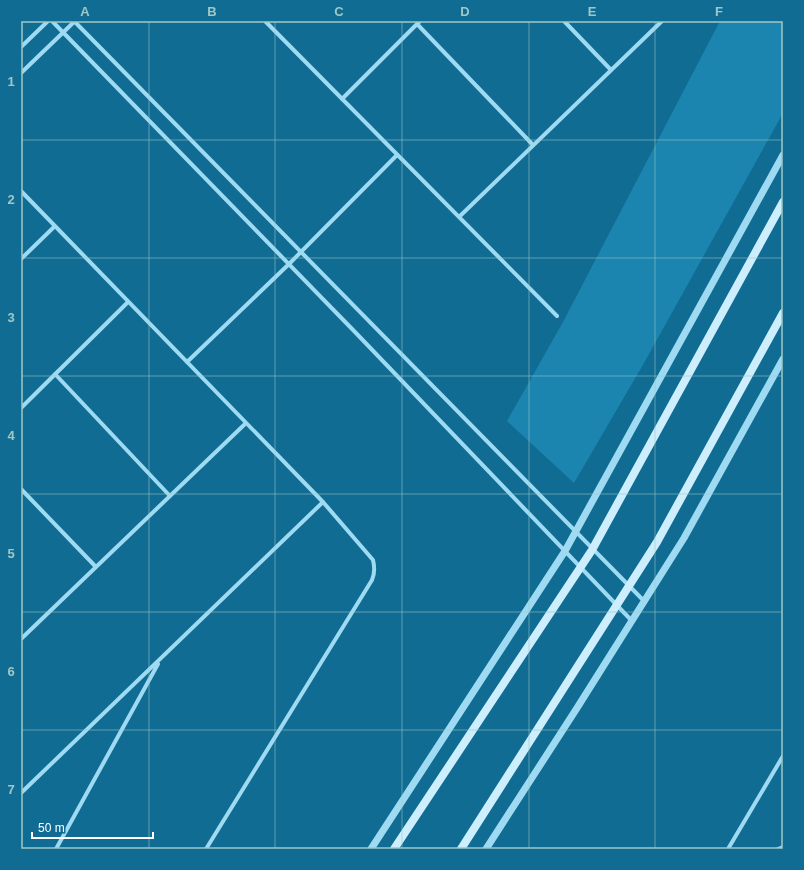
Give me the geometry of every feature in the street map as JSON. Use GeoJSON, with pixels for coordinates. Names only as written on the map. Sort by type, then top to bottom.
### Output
{"type":"FeatureCollection","features":[{"type":"Feature","properties":{"kind":"main road"},"geometry":{"type":"LineString","coordinates":[[394,849],[592,550],[783,202]]}},
{"type":"Feature","properties":{"kind":"main road"},"geometry":{"type":"LineString","coordinates":[[461,849],[657,542],[783,313]]}},
{"type":"Feature","properties":{"kind":"street"},"geometry":{"type":"LineString","coordinates":[[21,47],[48,21]]}},
{"type":"Feature","properties":{"kind":"street"},"geometry":{"type":"LineString","coordinates":[[52,21],[289,264],[632,621]]}},
{"type":"Feature","properties":{"kind":"street"},"geometry":{"type":"LineString","coordinates":[[21,73],[74,21],[644,602]]}},
{"type":"Feature","properties":{"kind":"street"},"geometry":{"type":"LineString","coordinates":[[564,21],[611,70]]}},
{"type":"Feature","properties":{"kind":"street"},"geometry":{"type":"LineString","coordinates":[[459,217],[662,21]]}},
{"type":"Feature","properties":{"kind":"street"},"geometry":{"type":"LineString","coordinates":[[269,22],[342,99],[557,316]]}},
{"type":"Feature","properties":{"kind":"street"},"geometry":{"type":"LineString","coordinates":[[342,99],[419,23],[533,146]]}},
{"type":"Feature","properties":{"kind":"street"},"geometry":{"type":"LineString","coordinates":[[371,849],[565,551],[783,154]]}},
{"type":"Feature","properties":{"kind":"street"},"geometry":{"type":"LineString","coordinates":[[187,362],[289,264],[397,155]]}},
{"type":"Feature","properties":{"kind":"street"},"geometry":{"type":"LineString","coordinates":[[21,191],[323,502],[372,560],[375,572],[372,580],[206,849]]}},
{"type":"Feature","properties":{"kind":"street"},"geometry":{"type":"LineString","coordinates":[[21,260],[55,226]]}},
{"type":"Feature","properties":{"kind":"street"},"geometry":{"type":"LineString","coordinates":[[21,408],[128,302]]}},
{"type":"Feature","properties":{"kind":"street"},"geometry":{"type":"LineString","coordinates":[[486,849],[684,538],[783,359]]}},
{"type":"Feature","properties":{"kind":"street"},"geometry":{"type":"LineString","coordinates":[[55,374],[170,496]]}},
{"type":"Feature","properties":{"kind":"street"},"geometry":{"type":"LineString","coordinates":[[22,637],[96,568],[246,423]]}},
{"type":"Feature","properties":{"kind":"street"},"geometry":{"type":"LineString","coordinates":[[21,489],[96,568]]}},
{"type":"Feature","properties":{"kind":"street"},"geometry":{"type":"LineString","coordinates":[[21,793],[323,502]]}},
{"type":"Feature","properties":{"kind":"street"},"geometry":{"type":"LineString","coordinates":[[56,849],[160,659]]}},
{"type":"Feature","properties":{"kind":"street"},"geometry":{"type":"LineString","coordinates":[[728,849],[783,756]]}},
{"type":"Feature","properties":{"kind":"street"},"geometry":{"type":"LineString","coordinates":[[778,849],[783,847]]}},
{"type":"Feature","properties":{"kind":"shaded area"},"geometry":{"type":"Polygon","coordinates":[[[720,21],[783,21],[783,113],[644,363],[574,483],[507,421],[563,322],[720,21]]]}}]}
